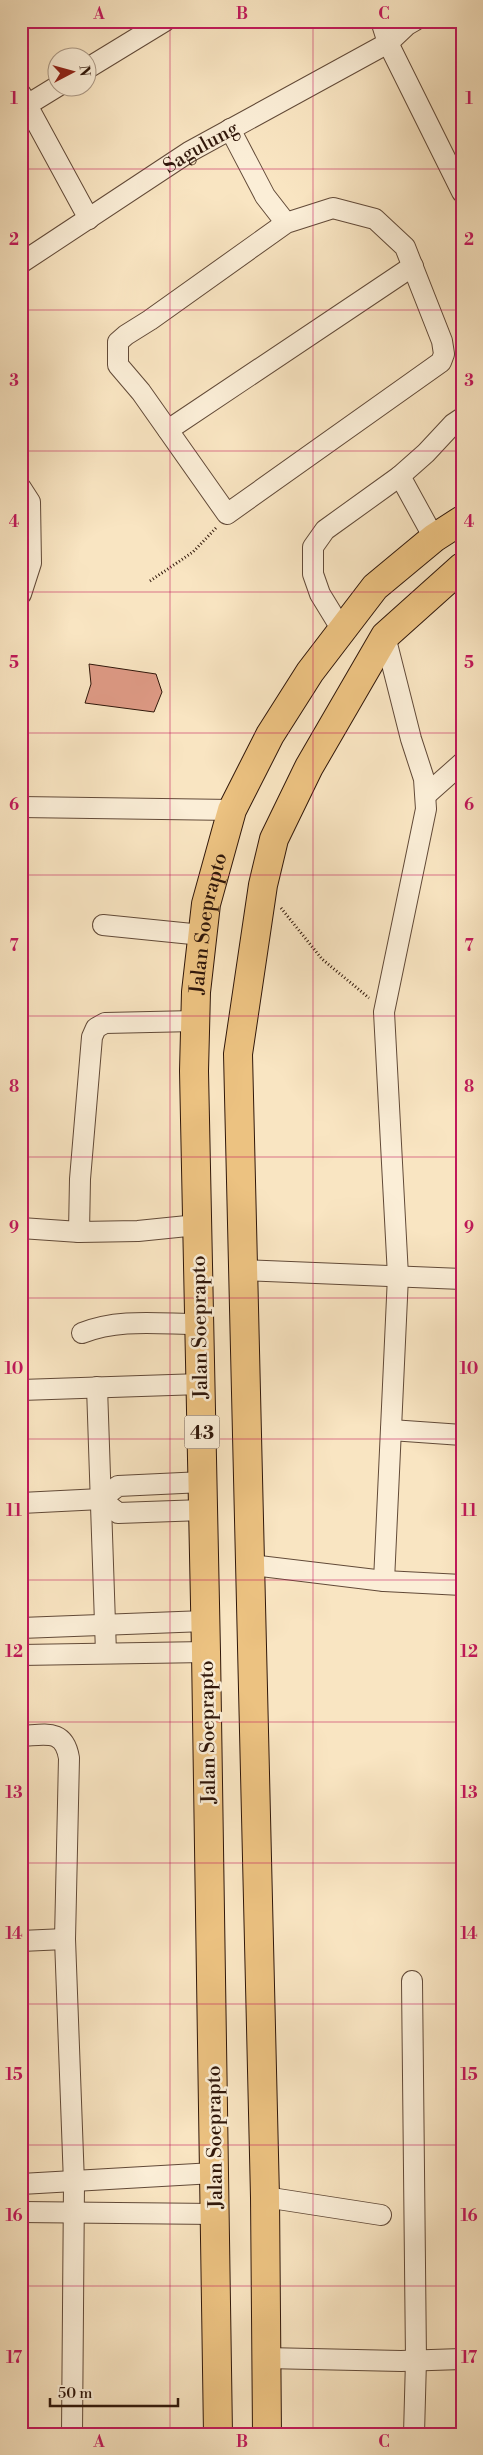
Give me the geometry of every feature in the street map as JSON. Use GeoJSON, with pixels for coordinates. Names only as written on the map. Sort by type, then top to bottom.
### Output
{"type":"FeatureCollection","features":[{"type":"Feature","properties":{"kind":"highway","name":"Jalan Soeprapto"},"geometry":{"type":"LineString","coordinates":[[218,2434],[206,1652],[194,1071],[196,992],[202,935],[206,904],[232,810],[270,734],[310,672],[375,587],[434,538],[462,520]]}},
{"type":"Feature","properties":{"kind":"highway","name":"43"},"geometry":{"type":"LineString","coordinates":[[267,2434],[265,2196],[252,1564],[238,1054],[263,885],[274,839],[309,767],[385,636],[462,567]]}},
{"type":"Feature","properties":{"kind":"street"},"geometry":{"type":"LineString","coordinates":[[98,62],[165,21]]}},
{"type":"Feature","properties":{"kind":"street"},"geometry":{"type":"LineString","coordinates":[[381,21],[388,43],[462,192]]}},
{"type":"Feature","properties":{"kind":"street","name":"Sagulung"},"geometry":{"type":"LineString","coordinates":[[21,264],[189,152],[388,43],[414,21]]}},
{"type":"Feature","properties":{"kind":"street"},"geometry":{"type":"LineString","coordinates":[[48,90],[24,100],[89,219]]}},
{"type":"Feature","properties":{"kind":"street"},"geometry":{"type":"LineString","coordinates":[[230,129],[265,196],[286,223]]}},
{"type":"Feature","properties":{"kind":"street"},"geometry":{"type":"LineString","coordinates":[[333,208],[375,219],[405,247],[442,341],[444,354],[440,362],[227,514],[168,430],[118,365],[118,342],[286,223],[333,208]]}},
{"type":"Feature","properties":{"kind":"street"},"geometry":{"type":"LineString","coordinates":[[168,430],[413,266]]}},
{"type":"Feature","properties":{"kind":"street"},"geometry":{"type":"LineString","coordinates":[[342,630],[320,594],[313,574],[313,547],[325,530],[400,476],[426,453],[453,424],[462,418]]}},
{"type":"Feature","properties":{"kind":"street"},"geometry":{"type":"LineString","coordinates":[[400,476],[434,538]]}},
{"type":"Feature","properties":{"kind":"street"},"geometry":{"type":"LineString","coordinates":[[21,488],[30,502],[26,531],[31,563],[21,594]]}},
{"type":"Feature","properties":{"kind":"street"},"geometry":{"type":"LineString","coordinates":[[384,1581],[398,1276],[384,1012],[426,809],[426,795],[385,636]]}},
{"type":"Feature","properties":{"kind":"street"},"geometry":{"type":"LineString","coordinates":[[426,795],[462,763]]}},
{"type":"Feature","properties":{"kind":"street"},"geometry":{"type":"LineString","coordinates":[[21,808],[232,810]]}},
{"type":"Feature","properties":{"kind":"street"},"geometry":{"type":"LineString","coordinates":[[103,925],[202,935]]}},
{"type":"Feature","properties":{"kind":"street"},"geometry":{"type":"LineString","coordinates":[[79,1232],[80,1178],[92,1037],[96,1028],[105,1023],[195,1021]]}},
{"type":"Feature","properties":{"kind":"street"},"geometry":{"type":"LineString","coordinates":[[21,1228],[79,1232],[138,1231],[197,1225]]}},
{"type":"Feature","properties":{"kind":"street"},"geometry":{"type":"LineString","coordinates":[[244,1270],[462,1279]]}},
{"type":"Feature","properties":{"kind":"street"},"geometry":{"type":"LineString","coordinates":[[82,1333],[107,1324],[200,1324]]}},
{"type":"Feature","properties":{"kind":"street"},"geometry":{"type":"LineString","coordinates":[[21,1390],[201,1384]]}},
{"type":"Feature","properties":{"kind":"street"},"geometry":{"type":"LineString","coordinates":[[98,1387],[106,1654]]}},
{"type":"Feature","properties":{"kind":"street"},"geometry":{"type":"LineString","coordinates":[[391,1430],[462,1435]]}},
{"type":"Feature","properties":{"kind":"street"},"geometry":{"type":"LineString","coordinates":[[21,1503],[101,1500],[118,1486],[202,1482]]}},
{"type":"Feature","properties":{"kind":"street"},"geometry":{"type":"LineString","coordinates":[[101,1500],[118,1512],[203,1510]]}},
{"type":"Feature","properties":{"kind":"street"},"geometry":{"type":"LineString","coordinates":[[252,1564],[384,1581],[462,1585]]}},
{"type":"Feature","properties":{"kind":"street"},"geometry":{"type":"LineString","coordinates":[[21,1628],[205,1621]]}},
{"type":"Feature","properties":{"kind":"street"},"geometry":{"type":"LineString","coordinates":[[21,1655],[206,1652]]}},
{"type":"Feature","properties":{"kind":"street"},"geometry":{"type":"LineString","coordinates":[[21,1736],[55,1735],[61,1738],[68,1751],[65,1939],[75,2213],[72,2434]]}},
{"type":"Feature","properties":{"kind":"street"},"geometry":{"type":"LineString","coordinates":[[21,1941],[65,1939]]}},
{"type":"Feature","properties":{"kind":"street"},"geometry":{"type":"LineString","coordinates":[[412,1981],[416,2360],[414,2434]]}},
{"type":"Feature","properties":{"kind":"street"},"geometry":{"type":"LineString","coordinates":[[21,2184],[74,2183],[214,2173]]}},
{"type":"Feature","properties":{"kind":"street"},"geometry":{"type":"LineString","coordinates":[[265,2196],[381,2215]]}},
{"type":"Feature","properties":{"kind":"street"},"geometry":{"type":"LineString","coordinates":[[21,2212],[215,2214]]}},
{"type":"Feature","properties":{"kind":"street"},"geometry":{"type":"LineString","coordinates":[[266,2358],[462,2359]]}},
{"type":"Feature","properties":{"kind":"path"},"geometry":{"type":"LineString","coordinates":[[150,581],[193,552],[227,514]]}},
{"type":"Feature","properties":{"kind":"path"},"geometry":{"type":"LineString","coordinates":[[263,885],[322,959],[384,1012]]}},
{"type":"Feature","properties":{"kind":"building"},"geometry":{"type":"Polygon","coordinates":[[[89,664],[156,674],[162,692],[154,712],[85,703],[91,684],[89,664]]]}}]}
